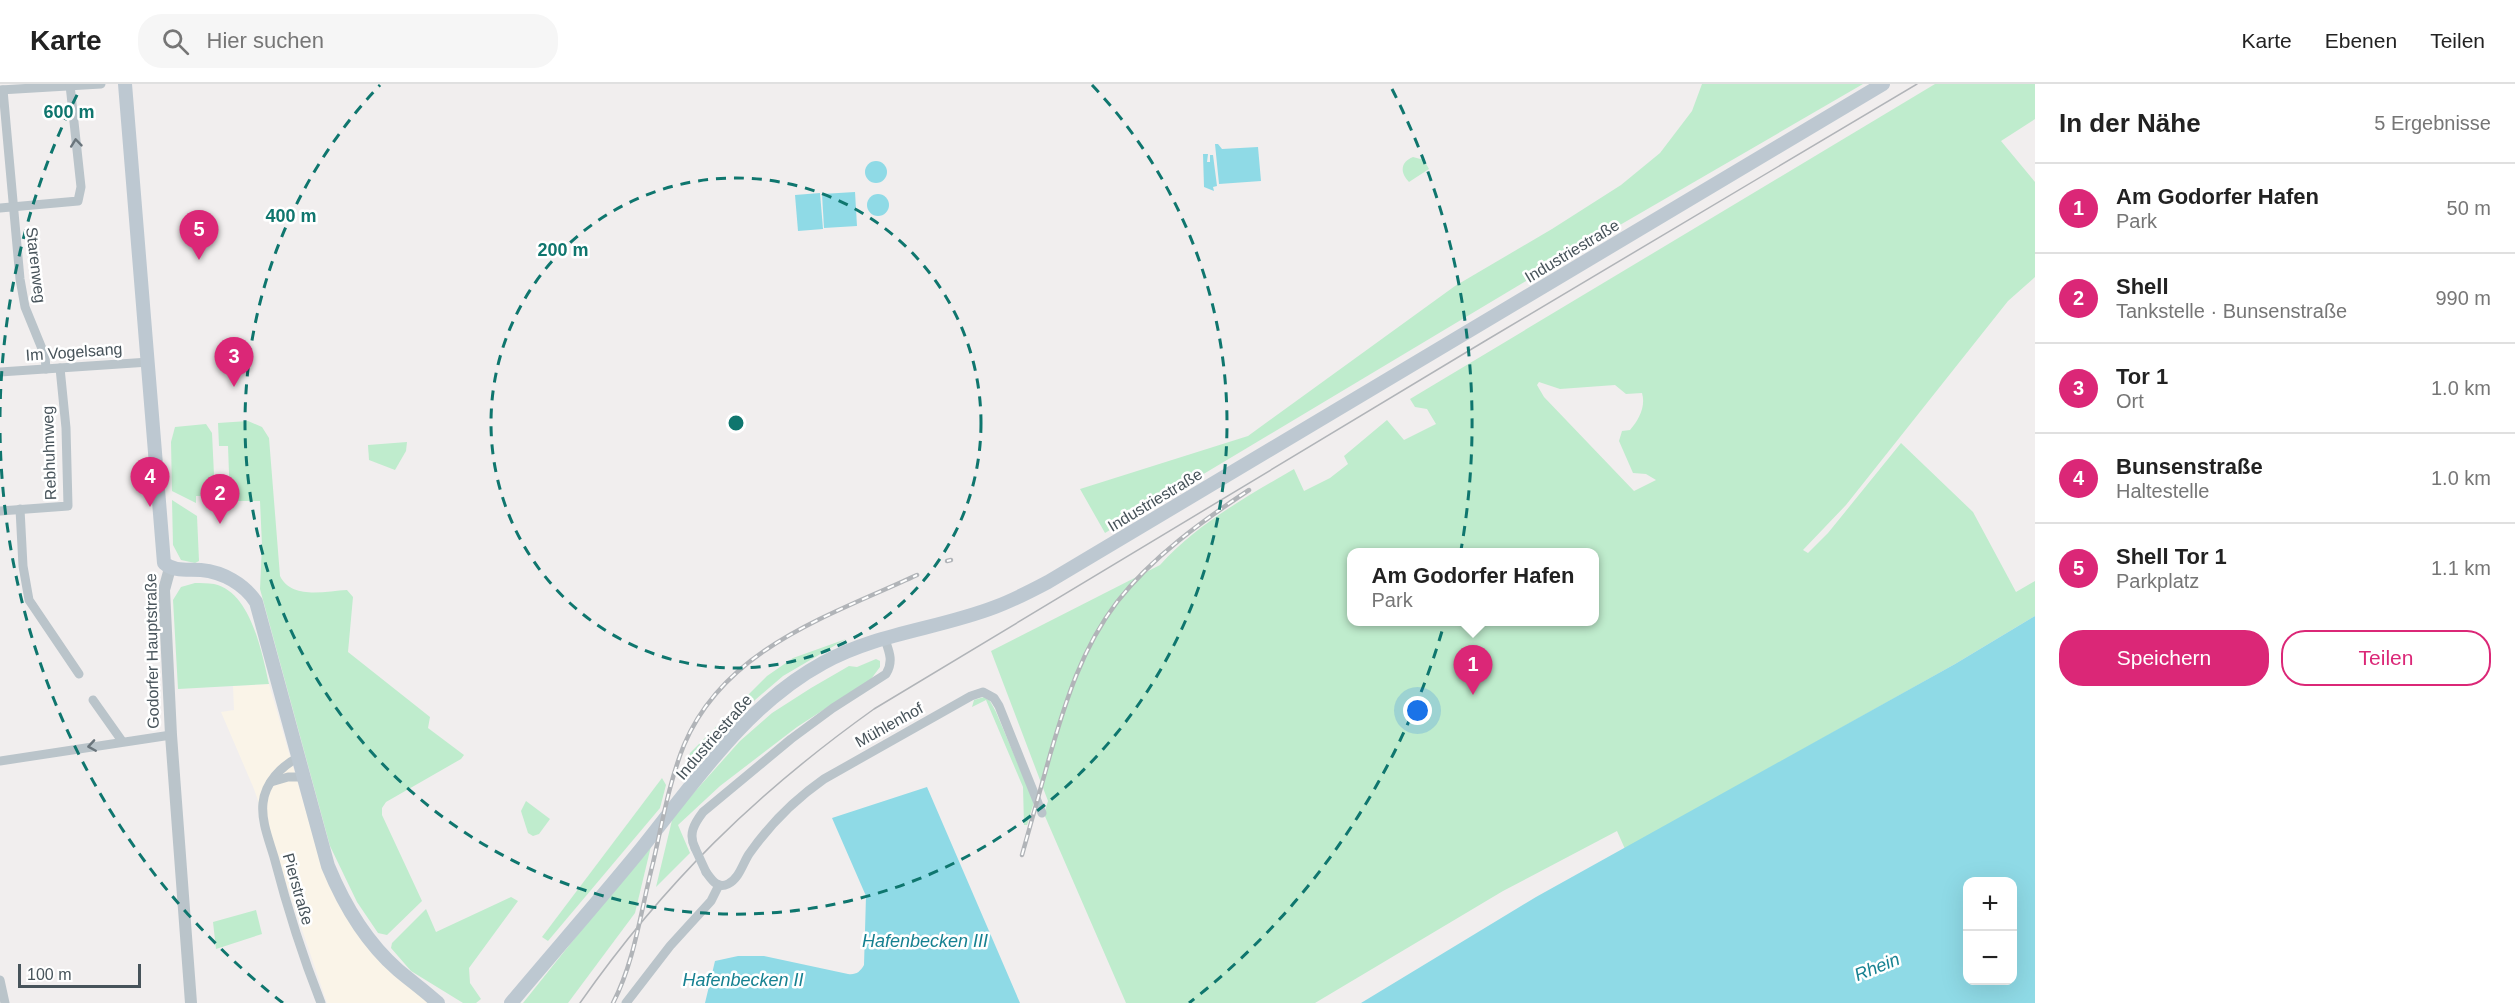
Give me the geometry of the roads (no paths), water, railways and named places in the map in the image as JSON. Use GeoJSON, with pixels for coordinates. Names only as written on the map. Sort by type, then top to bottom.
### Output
{"type":"FeatureCollection","features":[{"type":"Feature","properties":{"kind":"main road","name":"Godorfer Hauptstraße"},"geometry":{"type":"LineString","coordinates":[[125,84],[163,556],[164,563],[170,568]]}},
{"type":"Feature","properties":{"kind":"main road","name":"Industriestraße"},"geometry":{"type":"LineString","coordinates":[[511,1003],[605,894],[732,737],[759,709],[783,689],[820,664],[846,651],[884,637],[994,608],[1048,582],[1883,84]]}},
{"type":"Feature","properties":{"kind":"main road"},"geometry":{"type":"LineString","coordinates":[[170,568],[204,570],[222,574],[249,590],[256,602],[266,631],[328,866],[340,895],[379,951],[438,1003]]}},
{"type":"Feature","properties":{"kind":"main road"},"geometry":{"type":"LineString","coordinates":[[500,1003],[532,978]]}},
{"type":"Feature","properties":{"kind":"main road"},"geometry":{"type":"LineString","coordinates":[[421,988],[447,1003]]}},
{"type":"Feature","properties":{"kind":"street"},"geometry":{"type":"LineString","coordinates":[[2,90],[101,84]]}},
{"type":"Feature","properties":{"kind":"street"},"geometry":{"type":"LineString","coordinates":[[0,208],[78,201],[81,186],[70,85]]}},
{"type":"Feature","properties":{"kind":"street","name":"Starenweg"},"geometry":{"type":"LineString","coordinates":[[2,90],[22,295],[46,360],[46,369]]}},
{"type":"Feature","properties":{"kind":"street","name":"Im Vogelsang"},"geometry":{"type":"LineString","coordinates":[[0,372],[149,362]]}},
{"type":"Feature","properties":{"kind":"street","name":"Rebhuhnweg"},"geometry":{"type":"LineString","coordinates":[[0,511],[68,506],[66,428],[60,368]]}},
{"type":"Feature","properties":{"kind":"street"},"geometry":{"type":"LineString","coordinates":[[20,509],[23,566],[29,600],[79,674]]}},
{"type":"Feature","properties":{"kind":"street","name":"Godorfer Hauptstraße"},"geometry":{"type":"LineString","coordinates":[[170,568],[164,590],[171,735],[191,1003]]}},
{"type":"Feature","properties":{"kind":"street"},"geometry":{"type":"LineString","coordinates":[[719,885],[706,872],[694,848],[692,828],[703,812],[791,739],[833,708],[886,674],[891,667],[891,660],[884,637]]}},
{"type":"Feature","properties":{"kind":"street","name":"Mühlenhof"},"geometry":{"type":"LineString","coordinates":[[626,1003],[670,946],[711,901],[719,885],[729,883],[735,878],[778,817],[806,792],[824,779],[977,693],[988,693],[994,698],[1042,813]]}},
{"type":"Feature","properties":{"kind":"street"},"geometry":{"type":"LineString","coordinates":[[93,700],[122,741]]}},
{"type":"Feature","properties":{"kind":"street"},"geometry":{"type":"LineString","coordinates":[[0,761],[171,735]]}},
{"type":"Feature","properties":{"kind":"street","name":"Pierstraße"},"geometry":{"type":"LineString","coordinates":[[299,758],[288,762],[271,782],[264,796],[263,818],[289,914],[321,1003]]}},
{"type":"Feature","properties":{"kind":"street"},"geometry":{"type":"LineString","coordinates":[[271,782],[288,777],[304,777]]}},
{"type":"Feature","properties":{"kind":"street"},"geometry":{"type":"LineString","coordinates":[[0,980],[4,1003]]}},
{"type":"Feature","properties":{"kind":"water"},"geometry":{"type":"Polygon","coordinates":[[[1215,144],[1222,149],[1258,147],[1261,181],[1219,184],[1215,144]]]}},
{"type":"Feature","properties":{"kind":"water"},"geometry":{"type":"Polygon","coordinates":[[[1203,154],[1208,154],[1207,162],[1210,162],[1210,155],[1213,155],[1217,186],[1213,187],[1214,191],[1204,187],[1203,154]]]}},
{"type":"Feature","properties":{"kind":"water"},"geometry":{"type":"Polygon","coordinates":[[[876,161],[884,164],[887,172],[884,180],[876,183],[868,180],[865,172],[868,164],[876,161]]]}},
{"type":"Feature","properties":{"kind":"water"},"geometry":{"type":"Polygon","coordinates":[[[855,192],[857,226],[824,228],[822,194],[855,192]]]}},
{"type":"Feature","properties":{"kind":"water"},"geometry":{"type":"Polygon","coordinates":[[[820,193],[823,229],[798,231],[795,195],[820,193]]]}},
{"type":"Feature","properties":{"kind":"water"},"geometry":{"type":"Polygon","coordinates":[[[878,194],[886,197],[889,205],[886,213],[878,216],[870,213],[867,205],[870,197],[878,194]]]}},
{"type":"Feature","properties":{"kind":"water","name":"Rhein"},"geometry":{"type":"Polygon","coordinates":[[[2035,616],[2035,1003],[1361,1003],[1536,897],[1955,664],[2035,616]]]}},
{"type":"Feature","properties":{"kind":"water","name":"Hafenbecken III"},"geometry":{"type":"Polygon","coordinates":[[[927,787],[1020,1003],[705,1003],[715,961],[738,956],[764,956],[848,974],[859,971],[864,965],[866,896],[832,818],[927,787]]]}},
{"type":"Feature","properties":{"kind":"tram line"},"geometry":{"type":"LineString","coordinates":[[580,1003],[645,918],[714,843],[790,774],[874,709],[1917,84]]}},
{"type":"Feature","properties":{"kind":"railway"},"geometry":{"type":"LineString","coordinates":[[1022,855],[1062,714],[1076,675],[1105,620],[1131,586],[1162,555],[1213,514],[1249,490]]}},
{"type":"Feature","properties":{"kind":"railway"},"geometry":{"type":"LineString","coordinates":[[947,561],[951,560]]}},
{"type":"Feature","properties":{"kind":"railway"},"geometry":{"type":"LineString","coordinates":[[613,1003],[627,970],[637,934],[674,774],[684,745],[702,712],[725,683],[753,659],[783,639],[815,621],[917,575]]}},
{"type":"Feature","properties":{"kind":"place","name":"Shell Tor 1"},"geometry":{"type":"Point","coordinates":[199,260]}},
{"type":"Feature","properties":{"kind":"place","name":"Tor 1"},"geometry":{"type":"Point","coordinates":[234,387]}},
{"type":"Feature","properties":{"kind":"place","name":"Bunsenstraße"},"geometry":{"type":"Point","coordinates":[150,507]}},
{"type":"Feature","properties":{"kind":"place","name":"Shell"},"geometry":{"type":"Point","coordinates":[220,524]}},
{"type":"Feature","properties":{"kind":"place","name":"Am Godorfer Hafen"},"geometry":{"type":"Point","coordinates":[1473,695]}},
{"type":"Feature","properties":{"kind":"water label","name":"Hafenbecken II"},"geometry":{"type":"Point","coordinates":[743,980]}}]}
